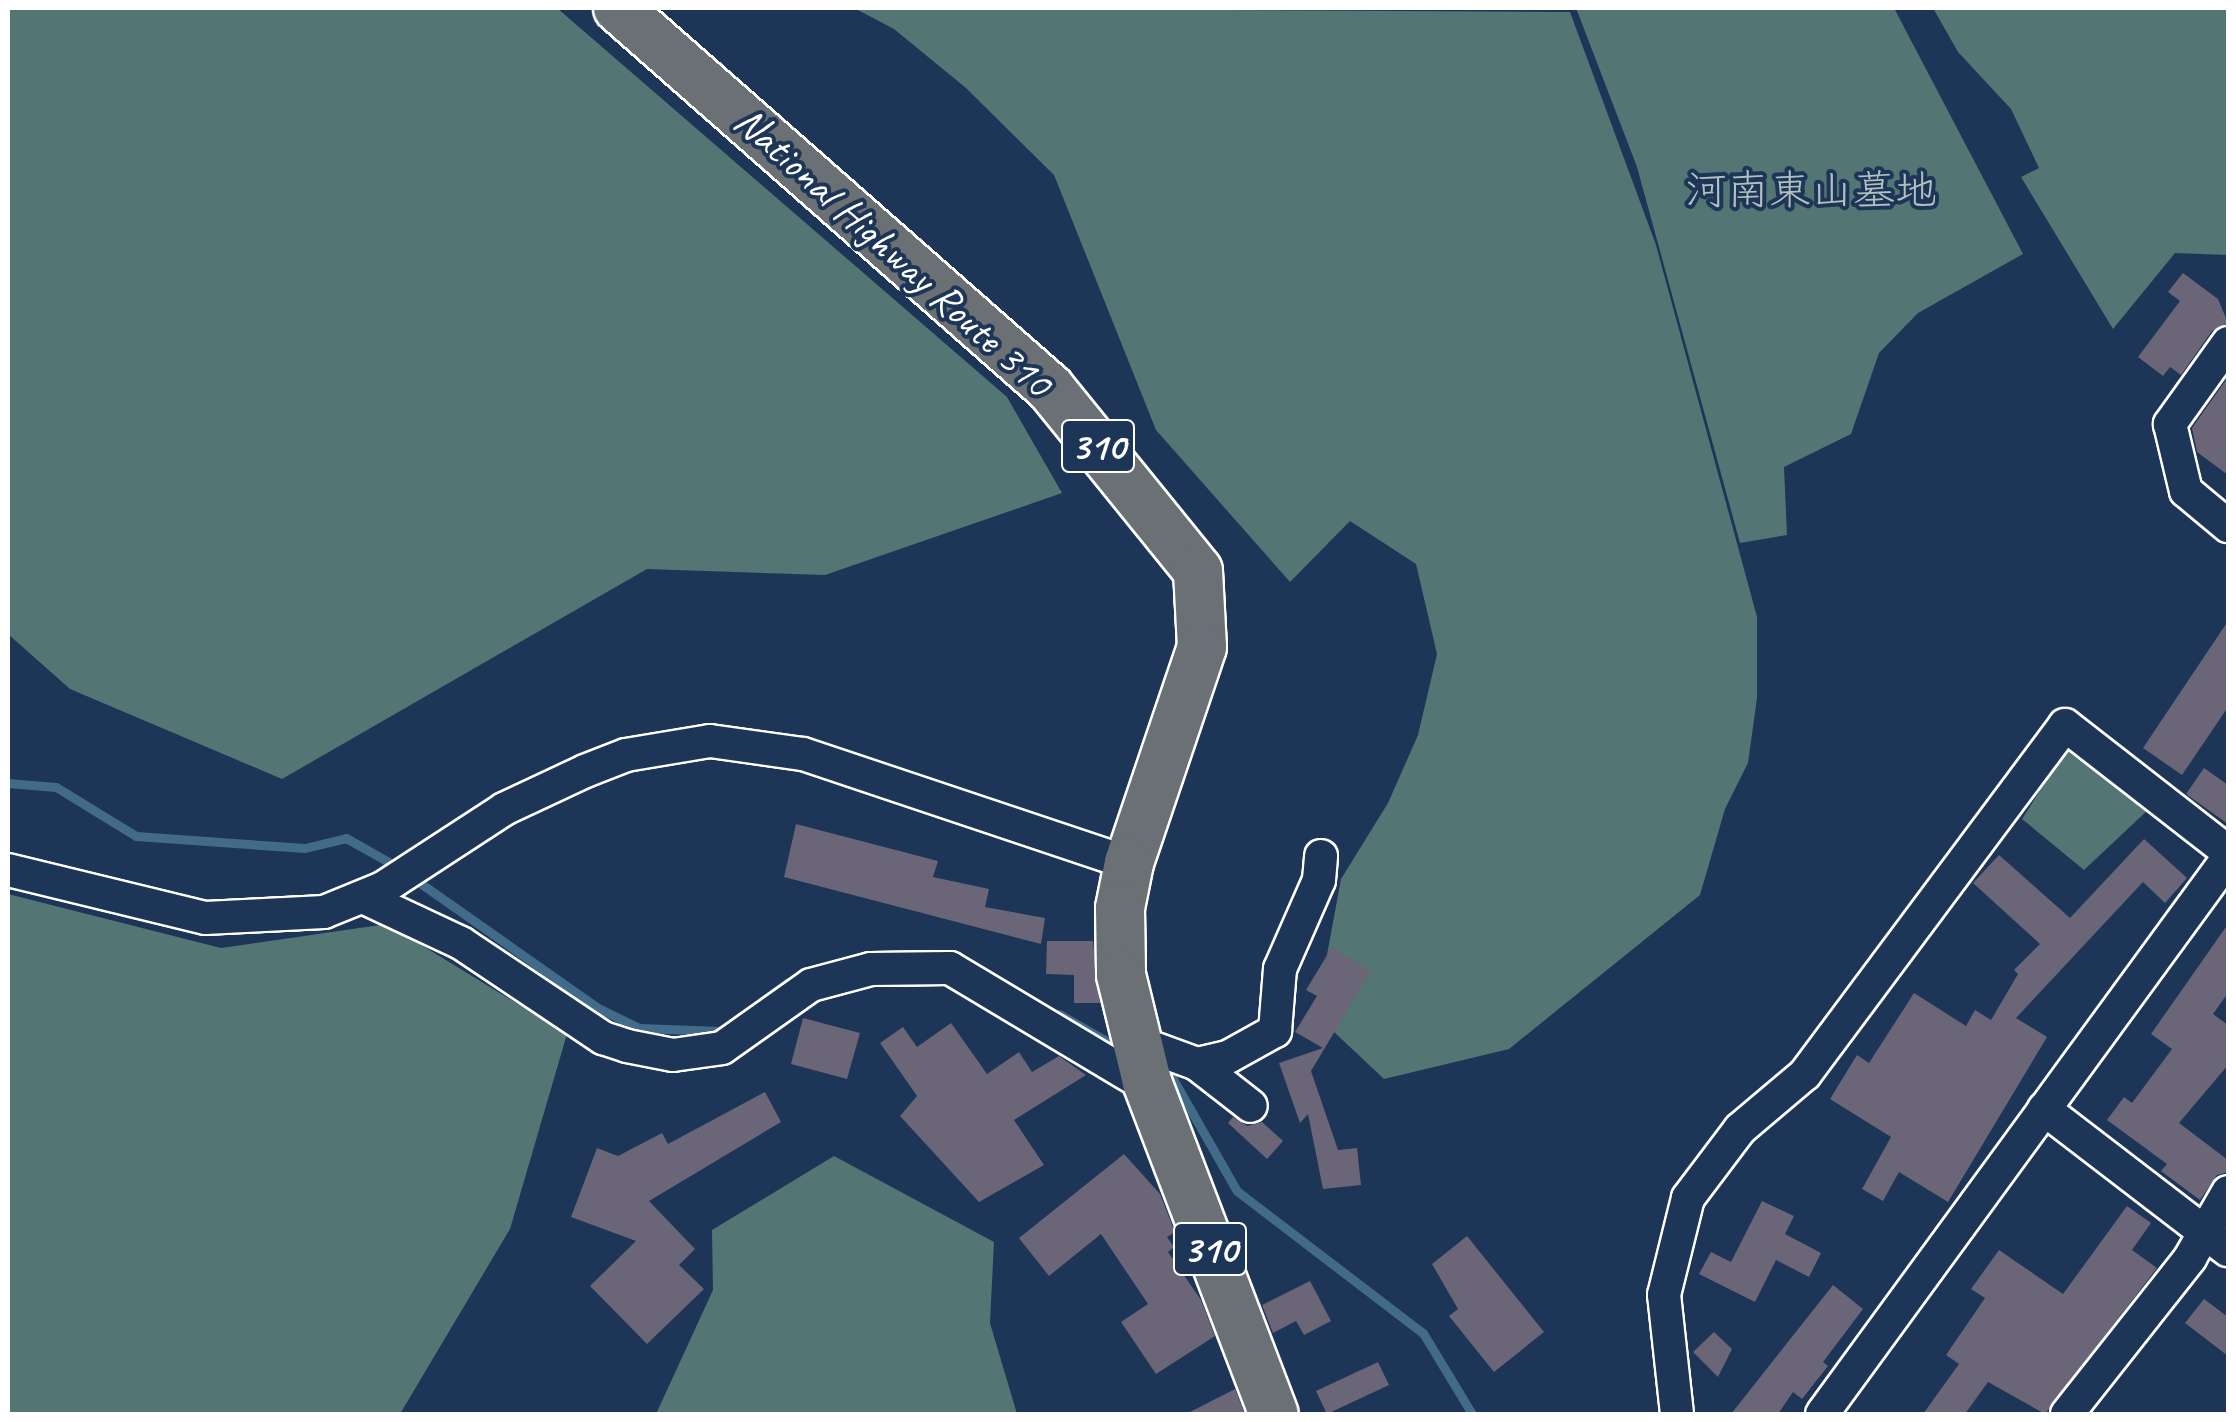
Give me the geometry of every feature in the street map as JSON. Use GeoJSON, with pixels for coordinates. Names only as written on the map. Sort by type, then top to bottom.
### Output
{"type":"FeatureCollection","features":[{"type":"Feature","properties":{"kind":"highway","name":"National Highway Route 310"},"geometry":{"type":"LineString","coordinates":[[618,8],[1050,388],[1198,570],[1202,647],[1128,862],[1120,908],[1121,975],[1142,1064],[1274,1414]]}},
{"type":"Feature","properties":{"kind":"street"},"geometry":{"type":"LineString","coordinates":[[2228,344],[2170,424],[2186,491],[2228,526]]}},
{"type":"Feature","properties":{"kind":"street"},"geometry":{"type":"LineString","coordinates":[[1677,1414],[1664,1295],[1688,1198],[1740,1129],[1805,1074],[2065,725],[2228,855],[2216,898],[2044,1109],[1822,1414]]}},
{"type":"Feature","properties":{"kind":"street"},"geometry":{"type":"LineString","coordinates":[[8,870],[204,918],[288,919],[374,893],[504,809],[585,770],[665,746],[710,741],[802,754],[1128,862]]}},
{"type":"Feature","properties":{"kind":"street"},"geometry":{"type":"LineString","coordinates":[[374,893],[462,943],[603,1038],[674,1055],[699,1053],[742,1038],[811,985],[871,969],[950,968],[1142,1064],[1197,1064],[1228,1056],[1275,1031],[1280,969],[1320,880],[1322,856]]}},
{"type":"Feature","properties":{"kind":"street"},"geometry":{"type":"LineString","coordinates":[[1197,1064],[1251,1106]]}},
{"type":"Feature","properties":{"kind":"street"},"geometry":{"type":"LineString","coordinates":[[2044,1109],[2228,1250]]}},
{"type":"Feature","properties":{"kind":"street"},"geometry":{"type":"LineString","coordinates":[[2067,1414],[2190,1258],[2202,1228],[2228,1192]]}},
{"type":"Feature","properties":{"kind":"green space"},"geometry":{"type":"Polygon","coordinates":[[[8,8],[557,8],[1007,397],[1062,493],[825,575],[647,569],[282,779],[70,689],[8,634],[8,8]]]}},
{"type":"Feature","properties":{"kind":"green space"},"geometry":{"type":"Polygon","coordinates":[[[854,8],[1570,12],[1656,245],[1757,617],[1757,698],[1748,763],[1725,809],[1700,895],[1509,1049],[1384,1079],[1333,1031],[1324,971],[1341,879],[1388,803],[1418,735],[1437,654],[1416,564],[1350,521],[1290,582],[1156,430],[1054,175],[966,88],[894,29],[854,8]]]}},
{"type":"Feature","properties":{"kind":"green space","name":"河南東山墓地"},"geometry":{"type":"Polygon","coordinates":[[[1576,8],[1894,8],[2023,254],[1918,313],[1879,353],[1851,434],[1784,467],[1787,535],[1740,543],[1637,167],[1576,8]]]}},
{"type":"Feature","properties":{"kind":"green space"},"geometry":{"type":"Polygon","coordinates":[[[1933,8],[2228,8],[2228,255],[2175,253],[2113,329],[2021,177],[2039,168],[2011,109],[1958,52],[1933,8]]]}},
{"type":"Feature","properties":{"kind":"green space"},"geometry":{"type":"Polygon","coordinates":[[[2071,742],[2149,809],[2084,870],[2022,819],[2071,742]]]}},
{"type":"Feature","properties":{"kind":"green space"},"geometry":{"type":"Polygon","coordinates":[[[8,894],[221,948],[387,924],[567,1034],[510,1229],[400,1414],[8,1414],[8,894]]]}},
{"type":"Feature","properties":{"kind":"green space"},"geometry":{"type":"Polygon","coordinates":[[[834,1156],[994,1242],[990,1323],[1017,1414],[656,1414],[713,1290],[712,1230],[834,1156]]]}},
{"type":"Feature","properties":{"kind":"building"},"geometry":{"type":"Polygon","coordinates":[[[2183,273],[2218,299],[2228,323],[2212,331],[2181,375],[2170,367],[2163,376],[2138,357],[2180,301],[2168,292],[2183,273]]]}},
{"type":"Feature","properties":{"kind":"building"},"geometry":{"type":"Polygon","coordinates":[[[2228,377],[2228,475],[2197,452],[2192,428],[2228,377]]]}},
{"type":"Feature","properties":{"kind":"building"},"geometry":{"type":"Polygon","coordinates":[[[2228,621],[2228,707],[2182,775],[2143,748],[2228,621]]]}},
{"type":"Feature","properties":{"kind":"building"},"geometry":{"type":"Polygon","coordinates":[[[2204,768],[2228,785],[2228,824],[2186,794],[2204,768]]]}},
{"type":"Feature","properties":{"kind":"building"},"geometry":{"type":"Polygon","coordinates":[[[796,824],[938,861],[933,877],[989,889],[985,907],[1045,918],[1041,944],[784,877],[796,824]]]}},
{"type":"Feature","properties":{"kind":"building"},"geometry":{"type":"Polygon","coordinates":[[[2144,839],[2187,878],[2165,903],[2143,882],[2016,1018],[2047,1037],[1948,1202],[1899,1172],[1883,1201],[1862,1189],[1891,1137],[1830,1099],[1857,1055],[1869,1063],[1914,993],[1966,1026],[1975,1010],[1991,1020],[2018,974],[2014,970],[2040,944],[1973,883],[1999,855],[2070,918],[2144,839]]]}},
{"type":"Feature","properties":{"kind":"building"},"geometry":{"type":"Polygon","coordinates":[[[2228,924],[2228,993],[2213,1014],[2228,1025],[2228,1065],[2179,1123],[2228,1160],[2228,1172],[2217,1175],[2200,1200],[2161,1171],[2167,1164],[2107,1120],[2124,1097],[2132,1103],[2172,1049],[2151,1034],[2228,924]]]}},
{"type":"Feature","properties":{"kind":"building"},"geometry":{"type":"Polygon","coordinates":[[[1047,941],[1093,941],[1100,1003],[1074,1003],[1074,975],[1046,974],[1047,941]]]}},
{"type":"Feature","properties":{"kind":"building"},"geometry":{"type":"Polygon","coordinates":[[[1332,947],[1371,971],[1311,1071],[1338,1150],[1357,1148],[1361,1185],[1323,1189],[1308,1114],[1300,1123],[1279,1063],[1323,1048],[1295,1032],[1317,996],[1306,990],[1332,947]]]}},
{"type":"Feature","properties":{"kind":"building"},"geometry":{"type":"Polygon","coordinates":[[[803,1018],[860,1033],[847,1079],[791,1064],[803,1018]]]}},
{"type":"Feature","properties":{"kind":"building"},"geometry":{"type":"Polygon","coordinates":[[[951,1023],[987,1074],[1019,1052],[1032,1072],[1059,1056],[1086,1075],[1014,1120],[1044,1165],[979,1202],[900,1116],[917,1096],[880,1043],[903,1027],[917,1047],[951,1023]]]}},
{"type":"Feature","properties":{"kind":"building"},"geometry":{"type":"Polygon","coordinates":[[[765,1092],[781,1122],[649,1201],[695,1249],[679,1265],[704,1289],[647,1344],[590,1286],[636,1241],[571,1217],[597,1148],[618,1156],[662,1133],[668,1144],[765,1092]]]}},
{"type":"Feature","properties":{"kind":"building"},"geometry":{"type":"Polygon","coordinates":[[[1233,1117],[1247,1126],[1262,1122],[1283,1141],[1267,1159],[1228,1123],[1233,1117]]]}},
{"type":"Feature","properties":{"kind":"building"},"geometry":{"type":"Polygon","coordinates":[[[1124,1154],[1160,1194],[1175,1232],[1167,1237],[1174,1247],[1168,1252],[1201,1300],[1215,1336],[1156,1374],[1121,1322],[1148,1304],[1101,1234],[1049,1276],[1019,1238],[1124,1154]]]}},
{"type":"Feature","properties":{"kind":"building"},"geometry":{"type":"Polygon","coordinates":[[[1762,1201],[1794,1216],[1785,1234],[1821,1253],[1809,1277],[1776,1260],[1755,1302],[1699,1274],[1711,1252],[1731,1262],[1762,1201]]]}},
{"type":"Feature","properties":{"kind":"building"},"geometry":{"type":"Polygon","coordinates":[[[2127,1206],[2151,1223],[2132,1250],[2157,1268],[2045,1414],[1988,1382],[1965,1414],[1923,1414],[1959,1364],[1946,1355],[1985,1298],[1971,1289],[1999,1250],[2063,1294],[2127,1206]]]}},
{"type":"Feature","properties":{"kind":"building"},"geometry":{"type":"Polygon","coordinates":[[[1467,1236],[1544,1332],[1494,1372],[1449,1316],[1458,1309],[1432,1264],[1467,1236]]]}},
{"type":"Feature","properties":{"kind":"building"},"geometry":{"type":"Polygon","coordinates":[[[1310,1281],[1331,1321],[1304,1335],[1296,1321],[1273,1333],[1262,1305],[1310,1281]]]}},
{"type":"Feature","properties":{"kind":"building"},"geometry":{"type":"Polygon","coordinates":[[[1833,1285],[1863,1309],[1823,1362],[1828,1366],[1802,1399],[1793,1392],[1778,1414],[1731,1414],[1833,1285]]]}},
{"type":"Feature","properties":{"kind":"building"},"geometry":{"type":"Polygon","coordinates":[[[2204,1299],[2228,1317],[2228,1356],[2185,1323],[2204,1299]]]}},
{"type":"Feature","properties":{"kind":"building"},"geometry":{"type":"Polygon","coordinates":[[[1714,1332],[1732,1349],[1718,1377],[1693,1352],[1714,1332]]]}},
{"type":"Feature","properties":{"kind":"building"},"geometry":{"type":"Polygon","coordinates":[[[1378,1362],[1389,1385],[1327,1414],[1316,1391],[1378,1362]]]}},
{"type":"Feature","properties":{"kind":"building"},"geometry":{"type":"Polygon","coordinates":[[[1235,1389],[1245,1414],[1186,1414],[1235,1389]]]}},
{"type":"Feature","properties":{"kind":"waterway"},"geometry":{"type":"LineString","coordinates":[[8,783],[56,787],[136,836],[305,848],[346,838],[401,869]]}},
{"type":"Feature","properties":{"kind":"waterway"},"geometry":{"type":"LineString","coordinates":[[413,878],[598,1008],[639,1028],[721,1031]]}},
{"type":"Feature","properties":{"kind":"waterway"},"geometry":{"type":"LineString","coordinates":[[880,955],[944,954]]}},
{"type":"Feature","properties":{"kind":"waterway"},"geometry":{"type":"LineString","coordinates":[[761,1002],[789,982]]}},
{"type":"Feature","properties":{"kind":"waterway"},"geometry":{"type":"LineString","coordinates":[[1059,1014],[1124,1051]]}},
{"type":"Feature","properties":{"kind":"waterway"},"geometry":{"type":"LineString","coordinates":[[1163,1073],[1173,1079],[1237,1191],[1423,1333],[1472,1414]]}}]}
